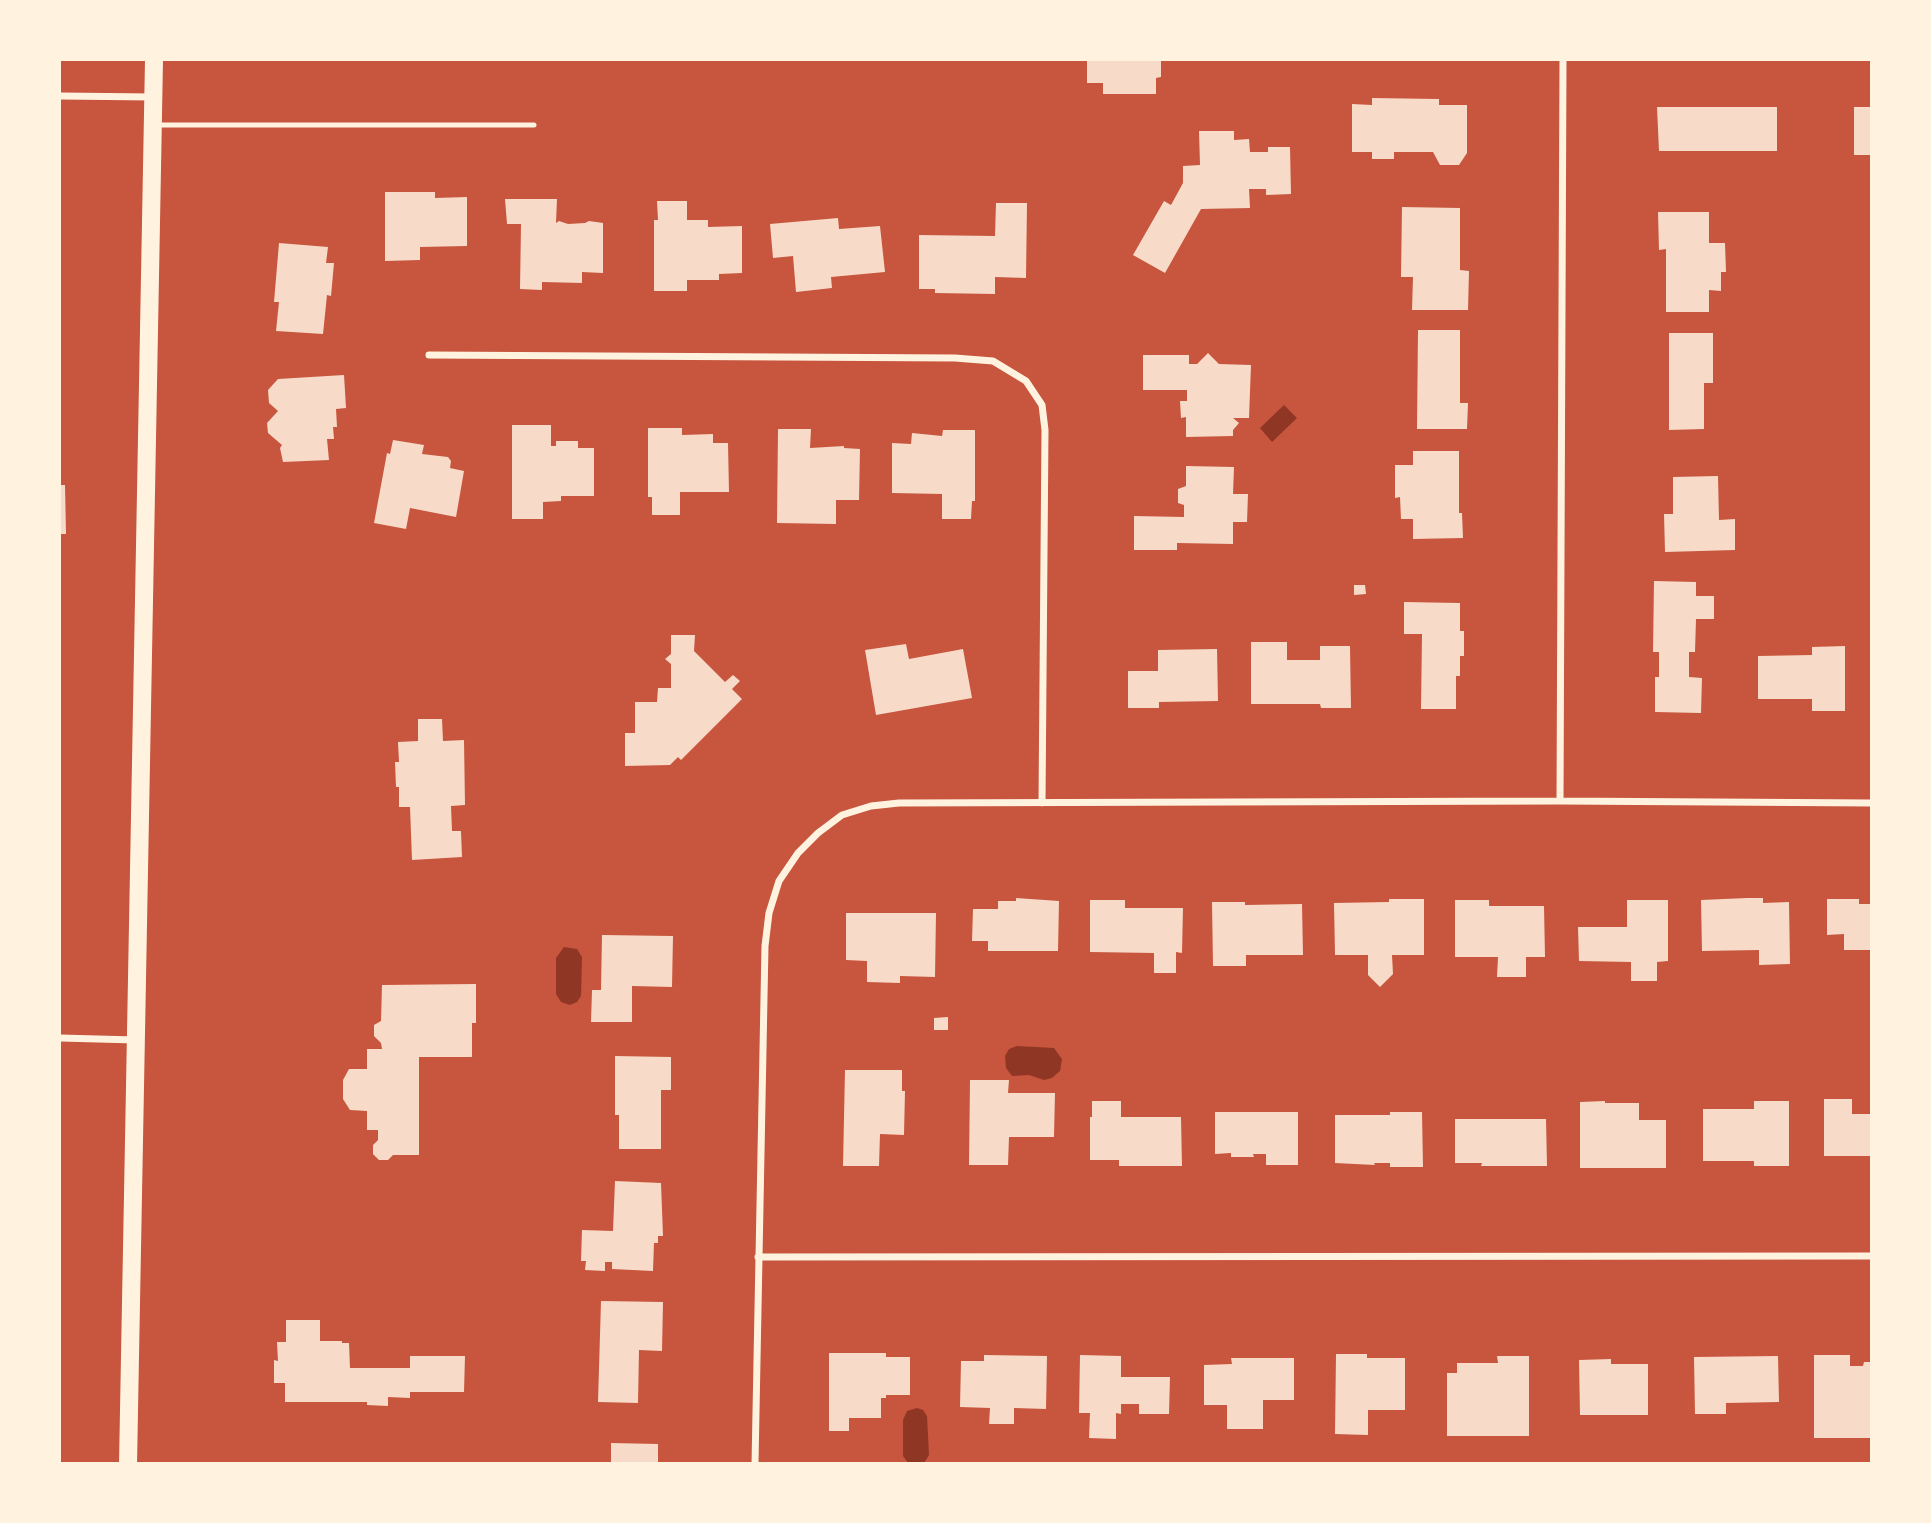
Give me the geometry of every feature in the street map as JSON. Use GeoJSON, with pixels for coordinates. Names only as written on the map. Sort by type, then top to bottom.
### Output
{"type":"FeatureCollection","features":[{"type":"Feature","properties":{"kind":"main road"},"geometry":{"type":"LineString","coordinates":[[128,1464],[154,60]]}},
{"type":"Feature","properties":{"kind":"street"},"geometry":{"type":"LineString","coordinates":[[1560,801],[1563,60]]}},
{"type":"Feature","properties":{"kind":"street"},"geometry":{"type":"LineString","coordinates":[[60,96],[153,97]]}},
{"type":"Feature","properties":{"kind":"street"},"geometry":{"type":"LineString","coordinates":[[429,355],[955,358],[993,361],[1026,380],[1042,405],[1045,430],[1042,803]]}},
{"type":"Feature","properties":{"kind":"street"},"geometry":{"type":"LineString","coordinates":[[755,1464],[765,946],[769,913],[779,881],[798,853],[842,815],[871,806],[899,803],[1871,803]]}},
{"type":"Feature","properties":{"kind":"street"},"geometry":{"type":"LineString","coordinates":[[60,1038],[136,1040]]}},
{"type":"Feature","properties":{"kind":"street"},"geometry":{"type":"LineString","coordinates":[[758,1257],[1871,1256]]}},
{"type":"Feature","properties":{"kind":"lane"},"geometry":{"type":"LineString","coordinates":[[153,125],[534,125]]}},
{"type":"Feature","properties":{"kind":"shaded area"},"geometry":{"type":"Polygon","coordinates":[[[1284,405],[1297,418],[1272,442],[1260,428],[1284,405]]]}},
{"type":"Feature","properties":{"kind":"shaded area"},"geometry":{"type":"Polygon","coordinates":[[[564,947],[577,949],[582,957],[581,996],[577,1002],[570,1005],[561,1002],[556,994],[556,958],[564,947]]]}},
{"type":"Feature","properties":{"kind":"shaded area"},"geometry":{"type":"Polygon","coordinates":[[[1017,1046],[1054,1048],[1062,1059],[1060,1071],[1052,1078],[1044,1080],[1029,1075],[1012,1076],[1006,1068],[1005,1056],[1009,1049],[1017,1046]]]}},
{"type":"Feature","properties":{"kind":"shaded area"},"geometry":{"type":"Polygon","coordinates":[[[917,1408],[923,1410],[927,1416],[929,1455],[924,1463],[908,1463],[903,1456],[903,1420],[907,1411],[917,1408]]]}},
{"type":"Feature","properties":{"kind":"building"},"geometry":{"type":"Polygon","coordinates":[[[1087,60],[1161,60],[1161,77],[1156,78],[1156,94],[1103,94],[1103,83],[1087,83],[1087,60]]]}},
{"type":"Feature","properties":{"kind":"building"},"geometry":{"type":"Polygon","coordinates":[[[1372,98],[1439,99],[1439,105],[1467,105],[1467,153],[1459,165],[1440,165],[1433,152],[1394,152],[1394,159],[1372,159],[1372,152],[1352,152],[1352,104],[1372,105],[1372,98]]]}},
{"type":"Feature","properties":{"kind":"building"},"geometry":{"type":"Polygon","coordinates":[[[1657,107],[1777,107],[1777,151],[1659,151],[1657,107]]]}},
{"type":"Feature","properties":{"kind":"building"},"geometry":{"type":"Polygon","coordinates":[[[1854,107],[1871,107],[1871,155],[1854,155],[1854,107]]]}},
{"type":"Feature","properties":{"kind":"building"},"geometry":{"type":"Polygon","coordinates":[[[1199,131],[1234,131],[1234,140],[1249,139],[1250,152],[1268,152],[1268,147],[1290,147],[1291,194],[1266,195],[1266,189],[1249,189],[1250,208],[1201,209],[1165,273],[1133,255],[1164,201],[1171,205],[1183,183],[1183,166],[1200,165],[1199,131]]]}},
{"type":"Feature","properties":{"kind":"building"},"geometry":{"type":"Polygon","coordinates":[[[385,192],[435,192],[435,198],[467,197],[467,246],[420,247],[420,260],[385,261],[385,192]]]}},
{"type":"Feature","properties":{"kind":"building"},"geometry":{"type":"Polygon","coordinates":[[[505,199],[557,199],[556,223],[603,223],[603,273],[582,272],[582,283],[542,282],[542,290],[520,289],[521,224],[507,224],[505,199]]]}},
{"type":"Feature","properties":{"kind":"building"},"geometry":{"type":"Polygon","coordinates":[[[657,201],[687,201],[687,220],[708,220],[708,227],[742,226],[742,273],[719,274],[719,280],[687,280],[687,291],[654,291],[654,220],[658,220],[657,201]]]}},
{"type":"Feature","properties":{"kind":"building"},"geometry":{"type":"Polygon","coordinates":[[[996,203],[1027,203],[1026,278],[995,277],[995,294],[935,293],[935,289],[919,289],[919,235],[995,236],[996,203]]]}},
{"type":"Feature","properties":{"kind":"building"},"geometry":{"type":"Polygon","coordinates":[[[1402,207],[1460,208],[1460,270],[1469,271],[1468,310],[1412,310],[1413,277],[1401,277],[1402,207]]]}},
{"type":"Feature","properties":{"kind":"building"},"geometry":{"type":"Polygon","coordinates":[[[1658,212],[1709,212],[1709,243],[1725,243],[1726,272],[1721,272],[1721,291],[1709,290],[1709,312],[1666,312],[1666,249],[1659,250],[1658,212]]]}},
{"type":"Feature","properties":{"kind":"building"},"geometry":{"type":"Polygon","coordinates":[[[838,218],[839,229],[880,226],[885,272],[831,277],[832,288],[796,292],[793,256],[773,258],[770,224],[838,218]]]}},
{"type":"Feature","properties":{"kind":"building"},"geometry":{"type":"Polygon","coordinates":[[[279,243],[328,247],[326,263],[334,263],[323,334],[276,331],[279,302],[274,302],[279,243]]]}},
{"type":"Feature","properties":{"kind":"building"},"geometry":{"type":"Polygon","coordinates":[[[1418,330],[1460,330],[1460,403],[1468,403],[1467,429],[1417,429],[1418,330]]]}},
{"type":"Feature","properties":{"kind":"building"},"geometry":{"type":"Polygon","coordinates":[[[1669,333],[1713,333],[1713,383],[1704,383],[1704,429],[1669,430],[1669,333]]]}},
{"type":"Feature","properties":{"kind":"building"},"geometry":{"type":"Polygon","coordinates":[[[1208,353],[1219,364],[1251,365],[1249,418],[1233,418],[1239,423],[1233,430],[1233,436],[1186,437],[1186,417],[1181,418],[1180,401],[1187,401],[1187,390],[1143,390],[1143,355],[1189,355],[1189,364],[1197,364],[1208,353]]]}},
{"type":"Feature","properties":{"kind":"building"},"geometry":{"type":"Polygon","coordinates":[[[344,375],[346,408],[336,409],[337,427],[333,427],[334,439],[327,439],[329,460],[283,462],[280,448],[282,445],[268,433],[267,423],[278,411],[269,403],[268,390],[278,379],[344,375]]]}},
{"type":"Feature","properties":{"kind":"building"},"geometry":{"type":"Polygon","coordinates":[[[512,425],[551,425],[551,446],[556,446],[556,441],[578,441],[578,448],[594,448],[594,496],[561,496],[561,501],[543,502],[543,519],[512,519],[512,425]]]}},
{"type":"Feature","properties":{"kind":"building"},"geometry":{"type":"Polygon","coordinates":[[[648,428],[682,428],[682,435],[713,434],[713,443],[728,443],[729,492],[680,492],[680,515],[652,515],[652,497],[648,497],[648,428]]]}},
{"type":"Feature","properties":{"kind":"building"},"geometry":{"type":"Polygon","coordinates":[[[778,429],[811,429],[810,448],[844,446],[860,449],[859,500],[836,500],[836,524],[777,523],[778,429]]]}},
{"type":"Feature","properties":{"kind":"building"},"geometry":{"type":"Polygon","coordinates":[[[943,430],[975,430],[975,501],[972,501],[971,519],[942,519],[942,494],[892,493],[892,443],[911,444],[912,433],[942,436],[943,430]]]}},
{"type":"Feature","properties":{"kind":"building"},"geometry":{"type":"Polygon","coordinates":[[[393,440],[424,445],[422,454],[448,457],[451,461],[450,468],[464,471],[456,517],[410,508],[406,529],[374,523],[387,453],[390,454],[393,440]]]}},
{"type":"Feature","properties":{"kind":"building"},"geometry":{"type":"Polygon","coordinates":[[[1413,451],[1459,451],[1459,513],[1462,513],[1463,538],[1413,539],[1413,519],[1401,519],[1400,497],[1395,498],[1395,465],[1413,465],[1413,451]]]}},
{"type":"Feature","properties":{"kind":"building"},"geometry":{"type":"Polygon","coordinates":[[[1186,466],[1234,467],[1233,494],[1248,494],[1247,522],[1233,522],[1233,544],[1177,543],[1177,550],[1134,550],[1134,516],[1184,517],[1184,505],[1178,503],[1178,489],[1186,486],[1186,466]]]}},
{"type":"Feature","properties":{"kind":"building"},"geometry":{"type":"Polygon","coordinates":[[[1718,476],[1719,520],[1735,519],[1735,550],[1665,552],[1664,514],[1673,514],[1673,477],[1718,476]]]}},
{"type":"Feature","properties":{"kind":"building"},"geometry":{"type":"Polygon","coordinates":[[[60,485],[65,485],[66,534],[60,534],[60,485]]]}},
{"type":"Feature","properties":{"kind":"building"},"geometry":{"type":"Polygon","coordinates":[[[1654,581],[1696,582],[1696,596],[1714,596],[1714,619],[1696,619],[1695,652],[1689,652],[1689,677],[1702,678],[1701,713],[1655,712],[1655,677],[1659,677],[1659,652],[1653,652],[1654,581]]]}},
{"type":"Feature","properties":{"kind":"building"},"geometry":{"type":"Polygon","coordinates":[[[1354,585],[1365,585],[1366,594],[1354,595],[1354,585]]]}},
{"type":"Feature","properties":{"kind":"building"},"geometry":{"type":"Polygon","coordinates":[[[1404,602],[1460,603],[1460,631],[1464,631],[1464,656],[1460,656],[1460,676],[1456,676],[1456,709],[1421,709],[1422,634],[1404,634],[1404,602]]]}},
{"type":"Feature","properties":{"kind":"building"},"geometry":{"type":"Polygon","coordinates":[[[671,635],[695,635],[694,651],[725,682],[733,675],[740,681],[732,689],[742,699],[681,760],[678,757],[670,765],[625,766],[625,733],[635,733],[635,702],[657,702],[658,688],[671,688],[671,664],[665,659],[671,654],[671,635]]]}},
{"type":"Feature","properties":{"kind":"building"},"geometry":{"type":"Polygon","coordinates":[[[1251,642],[1287,642],[1287,660],[1320,660],[1320,646],[1350,646],[1351,708],[1321,708],[1320,704],[1251,704],[1251,642]]]}},
{"type":"Feature","properties":{"kind":"building"},"geometry":{"type":"Polygon","coordinates":[[[906,644],[909,659],[963,649],[972,698],[876,715],[865,650],[906,644]]]}},
{"type":"Feature","properties":{"kind":"building"},"geometry":{"type":"Polygon","coordinates":[[[1845,646],[1845,711],[1812,711],[1812,699],[1758,699],[1758,656],[1812,655],[1812,647],[1845,646]]]}},
{"type":"Feature","properties":{"kind":"building"},"geometry":{"type":"Polygon","coordinates":[[[1217,649],[1218,701],[1159,702],[1159,708],[1128,708],[1128,671],[1158,671],[1158,650],[1217,649]]]}},
{"type":"Feature","properties":{"kind":"building"},"geometry":{"type":"Polygon","coordinates":[[[418,719],[442,719],[443,741],[464,740],[465,805],[451,806],[452,831],[461,831],[462,857],[412,860],[410,807],[399,807],[395,762],[399,762],[398,742],[418,741],[418,719]]]}},
{"type":"Feature","properties":{"kind":"building"},"geometry":{"type":"Polygon","coordinates":[[[1016,898],[1059,901],[1058,951],[988,951],[988,941],[972,941],[973,909],[998,909],[998,901],[1016,901],[1016,898]]]}},
{"type":"Feature","properties":{"kind":"building"},"geometry":{"type":"Polygon","coordinates":[[[1763,898],[1763,903],[1789,902],[1790,964],[1759,965],[1759,950],[1702,951],[1701,900],[1763,898]]]}},
{"type":"Feature","properties":{"kind":"building"},"geometry":{"type":"Polygon","coordinates":[[[1389,899],[1424,899],[1424,955],[1392,955],[1393,974],[1380,987],[1368,975],[1368,955],[1335,955],[1334,903],[1389,902],[1389,899]]]}},
{"type":"Feature","properties":{"kind":"building"},"geometry":{"type":"Polygon","coordinates":[[[1827,899],[1859,899],[1859,904],[1871,904],[1871,950],[1844,950],[1844,934],[1827,935],[1827,899]]]}},
{"type":"Feature","properties":{"kind":"building"},"geometry":{"type":"Polygon","coordinates":[[[1090,900],[1125,900],[1125,908],[1183,908],[1182,953],[1176,952],[1176,973],[1154,973],[1154,953],[1090,952],[1090,900]]]}},
{"type":"Feature","properties":{"kind":"building"},"geometry":{"type":"Polygon","coordinates":[[[1455,900],[1489,900],[1489,906],[1544,906],[1545,957],[1526,957],[1526,977],[1497,977],[1498,957],[1455,957],[1455,900]]]}},
{"type":"Feature","properties":{"kind":"building"},"geometry":{"type":"Polygon","coordinates":[[[1627,900],[1668,900],[1668,961],[1657,962],[1657,981],[1631,981],[1631,962],[1579,961],[1578,927],[1627,927],[1627,900]]]}},
{"type":"Feature","properties":{"kind":"building"},"geometry":{"type":"Polygon","coordinates":[[[1212,902],[1245,902],[1245,905],[1302,904],[1303,955],[1246,955],[1246,966],[1213,966],[1212,902]]]}},
{"type":"Feature","properties":{"kind":"building"},"geometry":{"type":"Polygon","coordinates":[[[846,913],[936,913],[935,977],[900,976],[900,983],[867,982],[867,961],[846,960],[846,913]]]}},
{"type":"Feature","properties":{"kind":"building"},"geometry":{"type":"Polygon","coordinates":[[[602,935],[673,936],[672,987],[632,986],[632,1022],[591,1022],[592,990],[601,990],[602,935]]]}},
{"type":"Feature","properties":{"kind":"building"},"geometry":{"type":"Polygon","coordinates":[[[476,984],[476,1023],[472,1023],[472,1057],[419,1057],[419,1155],[393,1155],[388,1160],[379,1160],[373,1154],[378,1130],[367,1130],[367,1111],[350,1110],[343,1099],[343,1080],[349,1069],[367,1069],[367,1049],[382,1049],[381,1043],[374,1036],[374,1025],[381,1021],[382,985],[476,984]]]}},
{"type":"Feature","properties":{"kind":"building"},"geometry":{"type":"Polygon","coordinates":[[[948,1017],[948,1030],[934,1030],[934,1018],[948,1017]]]}},
{"type":"Feature","properties":{"kind":"building"},"geometry":{"type":"Polygon","coordinates":[[[615,1056],[671,1057],[671,1090],[661,1090],[661,1149],[619,1149],[619,1115],[615,1115],[615,1056]]]}},
{"type":"Feature","properties":{"kind":"building"},"geometry":{"type":"Polygon","coordinates":[[[845,1070],[902,1070],[902,1091],[905,1091],[904,1135],[880,1134],[879,1166],[843,1166],[845,1070]]]}},
{"type":"Feature","properties":{"kind":"building"},"geometry":{"type":"Polygon","coordinates":[[[970,1080],[1009,1080],[1008,1093],[1055,1093],[1054,1137],[1009,1137],[1008,1165],[969,1165],[970,1080]]]}},
{"type":"Feature","properties":{"kind":"building"},"geometry":{"type":"Polygon","coordinates":[[[1824,1099],[1852,1099],[1852,1114],[1871,1114],[1871,1156],[1824,1156],[1824,1099]]]}},
{"type":"Feature","properties":{"kind":"building"},"geometry":{"type":"Polygon","coordinates":[[[1092,1101],[1121,1101],[1121,1117],[1181,1117],[1182,1166],[1119,1166],[1119,1160],[1090,1160],[1092,1101]]]}},
{"type":"Feature","properties":{"kind":"building"},"geometry":{"type":"Polygon","coordinates":[[[1754,1101],[1789,1101],[1789,1166],[1754,1166],[1754,1161],[1703,1161],[1703,1109],[1754,1109],[1754,1101]]]}},
{"type":"Feature","properties":{"kind":"building"},"geometry":{"type":"Polygon","coordinates":[[[1580,1102],[1639,1103],[1639,1120],[1666,1120],[1666,1168],[1580,1168],[1580,1102]]]}},
{"type":"Feature","properties":{"kind":"building"},"geometry":{"type":"Polygon","coordinates":[[[1215,1112],[1298,1112],[1298,1165],[1266,1165],[1266,1154],[1231,1157],[1231,1153],[1215,1154],[1215,1112]]]}},
{"type":"Feature","properties":{"kind":"building"},"geometry":{"type":"Polygon","coordinates":[[[1390,1112],[1422,1112],[1423,1167],[1390,1167],[1390,1163],[1335,1163],[1335,1115],[1390,1115],[1390,1112]]]}},
{"type":"Feature","properties":{"kind":"building"},"geometry":{"type":"Polygon","coordinates":[[[1455,1119],[1546,1119],[1547,1166],[1481,1166],[1482,1163],[1455,1163],[1455,1119]]]}},
{"type":"Feature","properties":{"kind":"building"},"geometry":{"type":"Polygon","coordinates":[[[615,1181],[661,1183],[663,1236],[658,1236],[658,1243],[654,1243],[653,1271],[612,1269],[612,1262],[605,1262],[605,1271],[585,1270],[586,1261],[581,1261],[582,1230],[613,1231],[615,1181]]]}},
{"type":"Feature","properties":{"kind":"building"},"geometry":{"type":"Polygon","coordinates":[[[601,1301],[663,1302],[662,1351],[639,1350],[638,1403],[598,1402],[601,1301]]]}},
{"type":"Feature","properties":{"kind":"building"},"geometry":{"type":"Polygon","coordinates":[[[286,1320],[320,1320],[320,1341],[349,1343],[350,1368],[410,1368],[410,1356],[465,1356],[464,1392],[410,1392],[410,1398],[388,1397],[388,1406],[367,1405],[367,1402],[285,1402],[285,1383],[274,1383],[274,1360],[278,1361],[277,1342],[286,1342],[286,1320]]]}},
{"type":"Feature","properties":{"kind":"building"},"geometry":{"type":"Polygon","coordinates":[[[829,1353],[886,1353],[886,1357],[910,1357],[910,1395],[886,1395],[886,1398],[881,1398],[881,1418],[849,1418],[849,1431],[829,1431],[829,1353]]]}},
{"type":"Feature","properties":{"kind":"building"},"geometry":{"type":"Polygon","coordinates":[[[1336,1354],[1367,1354],[1367,1358],[1405,1358],[1405,1410],[1368,1410],[1368,1435],[1335,1434],[1336,1354]]]}},
{"type":"Feature","properties":{"kind":"building"},"geometry":{"type":"Polygon","coordinates":[[[984,1355],[1047,1356],[1046,1409],[1014,1408],[1014,1424],[989,1424],[990,1408],[960,1407],[961,1361],[984,1361],[984,1355]]]}},
{"type":"Feature","properties":{"kind":"building"},"geometry":{"type":"Polygon","coordinates":[[[1080,1355],[1121,1356],[1121,1377],[1170,1377],[1169,1414],[1139,1414],[1139,1404],[1121,1404],[1121,1414],[1116,1413],[1116,1439],[1089,1438],[1090,1413],[1079,1413],[1080,1355]]]}},
{"type":"Feature","properties":{"kind":"building"},"geometry":{"type":"Polygon","coordinates":[[[1814,1355],[1850,1355],[1850,1366],[1863,1366],[1864,1362],[1871,1362],[1871,1438],[1814,1438],[1814,1355]]]}},
{"type":"Feature","properties":{"kind":"building"},"geometry":{"type":"Polygon","coordinates":[[[1497,1356],[1529,1356],[1529,1436],[1447,1436],[1447,1373],[1457,1373],[1457,1363],[1498,1363],[1497,1356]]]}},
{"type":"Feature","properties":{"kind":"building"},"geometry":{"type":"Polygon","coordinates":[[[1778,1356],[1779,1402],[1726,1403],[1726,1414],[1695,1414],[1694,1357],[1778,1356]]]}},
{"type":"Feature","properties":{"kind":"building"},"geometry":{"type":"Polygon","coordinates":[[[1231,1358],[1294,1358],[1294,1400],[1263,1400],[1263,1429],[1227,1429],[1227,1405],[1204,1405],[1204,1365],[1232,1364],[1231,1358]]]}},
{"type":"Feature","properties":{"kind":"building"},"geometry":{"type":"Polygon","coordinates":[[[1611,1359],[1611,1364],[1648,1364],[1648,1415],[1580,1415],[1579,1360],[1611,1359]]]}},
{"type":"Feature","properties":{"kind":"building"},"geometry":{"type":"Polygon","coordinates":[[[611,1443],[658,1444],[658,1464],[611,1464],[611,1443]]]}}]}
